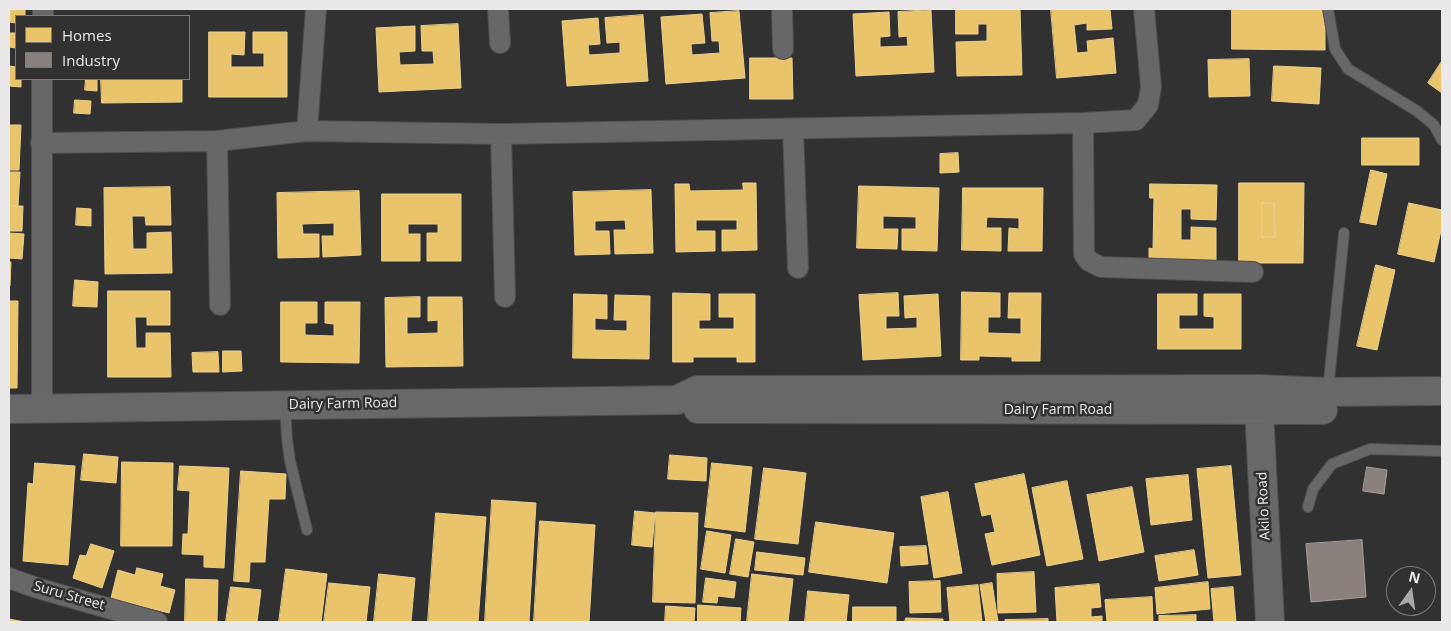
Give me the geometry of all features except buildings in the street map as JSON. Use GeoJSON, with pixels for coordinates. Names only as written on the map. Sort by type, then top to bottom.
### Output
{"type":"FeatureCollection","features":[{"type":"Feature","properties":{"kind":"main road","name":"Dairy Farm Road"},"geometry":{"type":"LineString","coordinates":[[9,409],[677,400],[697,390],[1259,399],[1442,410]]}},
{"type":"Feature","properties":{"kind":"main road","name":"Dairy Farm Road"},"geometry":{"type":"LineString","coordinates":[[1259,399],[1328,392],[1442,391]]}},
{"type":"Feature","properties":{"kind":"main road","name":"Akilo Road"},"geometry":{"type":"LineString","coordinates":[[1259,399],[1270,622]]}},
{"type":"Feature","properties":{"kind":"street"},"geometry":{"type":"LineString","coordinates":[[307,131],[316,9]]}},
{"type":"Feature","properties":{"kind":"street"},"geometry":{"type":"LineString","coordinates":[[498,9],[500,43]]}},
{"type":"Feature","properties":{"kind":"street"},"geometry":{"type":"LineString","coordinates":[[782,9],[783,49]]}},
{"type":"Feature","properties":{"kind":"street"},"geometry":{"type":"LineString","coordinates":[[41,143],[217,141],[307,131],[500,134],[793,130],[1136,120],[1148,105],[1151,87],[1144,9]]}},
{"type":"Feature","properties":{"kind":"street"},"geometry":{"type":"LineString","coordinates":[[42,80],[42,408]]}},
{"type":"Feature","properties":{"kind":"street"},"geometry":{"type":"LineString","coordinates":[[1083,123],[1084,254],[1089,261],[1101,267],[1128,269],[1253,272]]}},
{"type":"Feature","properties":{"kind":"street"},"geometry":{"type":"LineString","coordinates":[[793,130],[798,268]]}},
{"type":"Feature","properties":{"kind":"street"},"geometry":{"type":"LineString","coordinates":[[500,134],[504,298]]}},
{"type":"Feature","properties":{"kind":"street"},"geometry":{"type":"LineString","coordinates":[[217,141],[220,305]]}},
{"type":"Feature","properties":{"kind":"street","name":"Suru Street"},"geometry":{"type":"LineString","coordinates":[[9,578],[37,588],[157,622]]}},
{"type":"Feature","properties":{"kind":"lane"},"geometry":{"type":"LineString","coordinates":[[1328,9],[1335,49],[1348,69],[1417,110],[1434,125],[1442,140]]}},
{"type":"Feature","properties":{"kind":"lane"},"geometry":{"type":"LineString","coordinates":[[1328,392],[1344,233]]}},
{"type":"Feature","properties":{"kind":"lane"},"geometry":{"type":"LineString","coordinates":[[285,405],[290,461],[307,530]]}},
{"type":"Feature","properties":{"kind":"lane"},"geometry":{"type":"LineString","coordinates":[[1308,508],[1313,489],[1332,464],[1370,449],[1442,451]]}}]}
